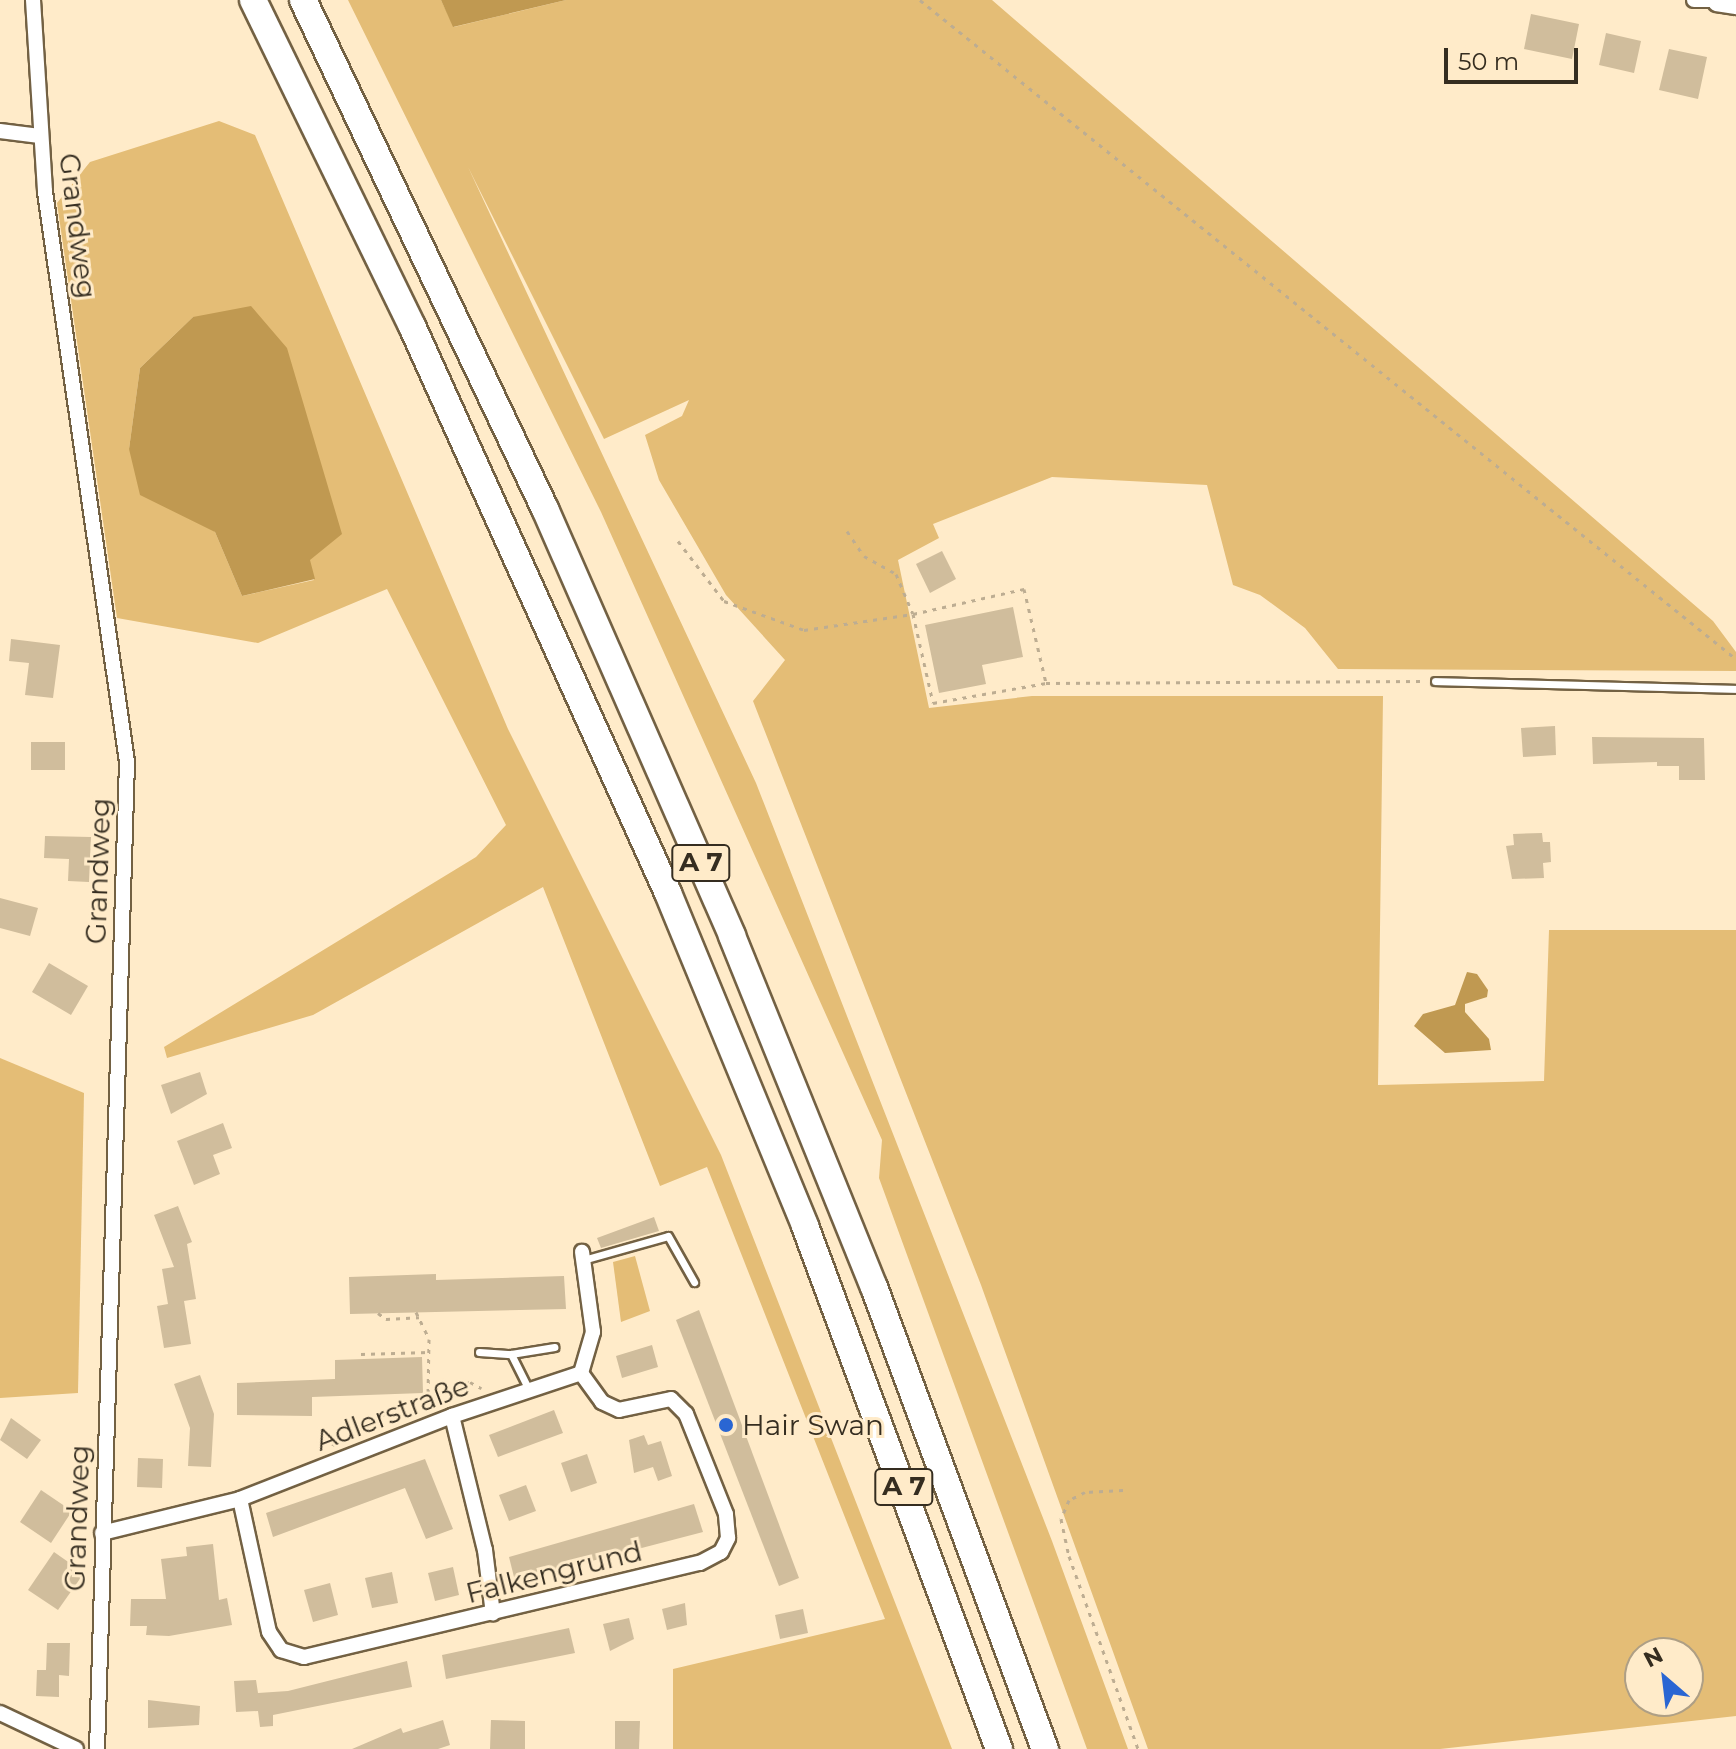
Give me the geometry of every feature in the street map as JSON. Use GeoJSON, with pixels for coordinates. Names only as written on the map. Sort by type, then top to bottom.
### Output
{"type":"FeatureCollection","features":[{"type":"Feature","properties":{"kind":"highway","name":"A 7"},"geometry":{"type":"LineString","coordinates":[[253,0],[412,326],[668,893],[805,1226],[999,1749]]}},
{"type":"Feature","properties":{"kind":"highway","name":"A 7"},"geometry":{"type":"LineString","coordinates":[[303,0],[545,509],[732,936],[886,1317],[1045,1749]]}},
{"type":"Feature","properties":{"kind":"street","name":"Grandweg"},"geometry":{"type":"LineString","coordinates":[[33,0],[40,136],[127,762],[97,1749]]}},
{"type":"Feature","properties":{"kind":"street"},"geometry":{"type":"LineString","coordinates":[[1694,0],[1736,7]]}},
{"type":"Feature","properties":{"kind":"street"},"geometry":{"type":"LineString","coordinates":[[0,131],[40,136]]}},
{"type":"Feature","properties":{"kind":"street"},"geometry":{"type":"LineString","coordinates":[[581,1373],[593,1332],[583,1256]]}},
{"type":"Feature","properties":{"kind":"street","name":"Adlerstraße"},"geometry":{"type":"LineString","coordinates":[[102,1533],[240,1499],[452,1416],[581,1373]]}},
{"type":"Feature","properties":{"kind":"street","name":"Falkengrund"},"geometry":{"type":"LineString","coordinates":[[240,1499],[269,1632],[281,1650],[304,1657],[700,1563],[721,1552],[728,1538],[726,1514],[686,1414],[671,1399],[619,1410],[602,1402],[581,1373]]}},
{"type":"Feature","properties":{"kind":"street"},"geometry":{"type":"LineString","coordinates":[[452,1416],[485,1550],[493,1614]]}},
{"type":"Feature","properties":{"kind":"street"},"geometry":{"type":"LineString","coordinates":[[0,1713],[76,1749]]}},
{"type":"Feature","properties":{"kind":"lane"},"geometry":{"type":"LineString","coordinates":[[1435,681],[1736,689]]}},
{"type":"Feature","properties":{"kind":"lane"},"geometry":{"type":"LineString","coordinates":[[583,1256],[668,1236],[694,1282]]}},
{"type":"Feature","properties":{"kind":"lane"},"geometry":{"type":"LineString","coordinates":[[479,1352],[511,1354],[554,1347]]}},
{"type":"Feature","properties":{"kind":"lane"},"geometry":{"type":"LineString","coordinates":[[511,1354],[529,1390]]}},
{"type":"Feature","properties":{"kind":"path"},"geometry":{"type":"LineString","coordinates":[[920,0],[1736,659]]}},
{"type":"Feature","properties":{"kind":"path"},"geometry":{"type":"LineString","coordinates":[[847,531],[864,556],[896,574],[913,614],[933,703],[1046,683],[1435,681]]}},
{"type":"Feature","properties":{"kind":"path"},"geometry":{"type":"LineString","coordinates":[[678,541],[724,601],[804,630],[913,614],[1024,589],[1046,683]]}},
{"type":"Feature","properties":{"kind":"path"},"geometry":{"type":"LineString","coordinates":[[416,1312],[429,1352],[428,1397]]}},
{"type":"Feature","properties":{"kind":"path"},"geometry":{"type":"LineString","coordinates":[[378,1313],[386,1319],[419,1317]]}},
{"type":"Feature","properties":{"kind":"path"},"geometry":{"type":"LineString","coordinates":[[361,1354],[429,1352]]}},
{"type":"Feature","properties":{"kind":"path"},"geometry":{"type":"LineString","coordinates":[[329,1465],[336,1433],[428,1397],[470,1382],[488,1392],[492,1403]]}},
{"type":"Feature","properties":{"kind":"path"},"geometry":{"type":"LineString","coordinates":[[1123,1490],[1085,1492],[1069,1500],[1061,1519],[1069,1556],[1138,1749]]}},
{"type":"Feature","properties":{"kind":"shaded area"},"geometry":{"type":"Polygon","coordinates":[[[348,0],[441,0],[454,27],[566,0],[992,0],[1713,621],[1736,652],[1736,671],[1338,669],[1305,628],[1260,595],[1233,585],[1207,485],[1052,477],[933,524],[939,538],[898,560],[929,708],[1032,696],[1383,696],[1378,1085],[1544,1081],[1549,930],[1736,930],[1736,1716],[1440,1749],[1148,1749],[981,1285],[753,701],[785,660],[726,595],[659,480],[645,435],[682,416],[689,400],[604,439],[468,167],[756,783],[1052,1541],[1128,1749],[1087,1749],[879,1178],[882,1140],[601,512],[348,0]]]}},
{"type":"Feature","properties":{"kind":"shaded area"},"geometry":{"type":"Polygon","coordinates":[[[441,0],[566,0],[453,27],[441,0]]]}},
{"type":"Feature","properties":{"kind":"shaded area"},"geometry":{"type":"Polygon","coordinates":[[[219,121],[255,135],[508,729],[721,1155],[952,1749],[673,1749],[673,1669],[885,1619],[707,1167],[660,1186],[543,887],[313,1015],[167,1058],[164,1047],[476,857],[506,825],[387,589],[258,643],[117,618],[57,203],[90,162],[219,121]],[[193,317],[140,368],[129,449],[215,532],[242,596],[314,580],[309,560],[193,317]]]}},
{"type":"Feature","properties":{"kind":"shaded area"},"geometry":{"type":"Polygon","coordinates":[[[251,306],[287,348],[342,534],[310,560],[315,579],[242,596],[215,532],[140,495],[129,449],[140,368],[193,317],[251,306]]]}},
{"type":"Feature","properties":{"kind":"shaded area"},"geometry":{"type":"Polygon","coordinates":[[[1467,972],[1477,974],[1488,990],[1487,997],[1465,1004],[1465,1012],[1489,1039],[1491,1050],[1445,1053],[1414,1026],[1423,1014],[1455,1005],[1467,972]]]}},
{"type":"Feature","properties":{"kind":"shaded area"},"geometry":{"type":"Polygon","coordinates":[[[0,1058],[84,1093],[78,1393],[0,1398],[0,1058]]]}},
{"type":"Feature","properties":{"kind":"shaded area"},"geometry":{"type":"Polygon","coordinates":[[[635,1256],[650,1311],[621,1322],[613,1262],[635,1256]]]}},
{"type":"Feature","properties":{"kind":"building"},"geometry":{"type":"Polygon","coordinates":[[[1531,14],[1579,24],[1572,59],[1524,49],[1531,14]]]}},
{"type":"Feature","properties":{"kind":"building"},"geometry":{"type":"Polygon","coordinates":[[[1606,33],[1641,41],[1634,73],[1599,65],[1606,33]]]}},
{"type":"Feature","properties":{"kind":"building"},"geometry":{"type":"Polygon","coordinates":[[[1669,49],[1707,57],[1698,99],[1659,90],[1669,49]]]}},
{"type":"Feature","properties":{"kind":"building"},"geometry":{"type":"Polygon","coordinates":[[[942,551],[956,579],[930,593],[916,564],[942,551]]]}},
{"type":"Feature","properties":{"kind":"building"},"geometry":{"type":"Polygon","coordinates":[[[1013,607],[1023,657],[982,665],[986,684],[939,693],[925,625],[1013,607]]]}},
{"type":"Feature","properties":{"kind":"building"},"geometry":{"type":"Polygon","coordinates":[[[11,639],[60,645],[53,698],[25,695],[29,663],[9,661],[11,639]]]}},
{"type":"Feature","properties":{"kind":"building"},"geometry":{"type":"Polygon","coordinates":[[[1555,726],[1556,755],[1523,757],[1521,728],[1555,726]]]}},
{"type":"Feature","properties":{"kind":"building"},"geometry":{"type":"Polygon","coordinates":[[[1592,737],[1704,738],[1705,780],[1679,780],[1679,766],[1657,766],[1657,762],[1593,764],[1592,737]]]}},
{"type":"Feature","properties":{"kind":"building"},"geometry":{"type":"Polygon","coordinates":[[[31,742],[65,742],[65,770],[31,770],[31,742]]]}},
{"type":"Feature","properties":{"kind":"building"},"geometry":{"type":"Polygon","coordinates":[[[1542,833],[1543,842],[1550,842],[1551,862],[1543,863],[1544,878],[1512,879],[1506,846],[1514,845],[1513,834],[1542,833]]]}},
{"type":"Feature","properties":{"kind":"building"},"geometry":{"type":"Polygon","coordinates":[[[45,836],[91,837],[89,882],[68,881],[69,859],[44,858],[45,836]]]}},
{"type":"Feature","properties":{"kind":"building"},"geometry":{"type":"Polygon","coordinates":[[[0,898],[38,908],[30,936],[0,928],[0,898]]]}},
{"type":"Feature","properties":{"kind":"building"},"geometry":{"type":"Polygon","coordinates":[[[49,963],[88,986],[71,1015],[32,992],[49,963]]]}},
{"type":"Feature","properties":{"kind":"building"},"geometry":{"type":"Polygon","coordinates":[[[200,1072],[207,1094],[171,1114],[161,1085],[200,1072]]]}},
{"type":"Feature","properties":{"kind":"building"},"geometry":{"type":"Polygon","coordinates":[[[223,1123],[232,1148],[213,1155],[220,1174],[194,1185],[177,1141],[223,1123]]]}},
{"type":"Feature","properties":{"kind":"building"},"geometry":{"type":"Polygon","coordinates":[[[178,1206],[192,1242],[187,1244],[196,1299],[184,1301],[191,1344],[164,1348],[157,1306],[168,1304],[162,1269],[174,1267],[154,1215],[178,1206]]]}},
{"type":"Feature","properties":{"kind":"building"},"geometry":{"type":"Polygon","coordinates":[[[654,1217],[659,1231],[601,1248],[597,1238],[654,1217]]]}},
{"type":"Feature","properties":{"kind":"building"},"geometry":{"type":"Polygon","coordinates":[[[436,1274],[436,1280],[564,1276],[566,1309],[350,1314],[349,1277],[436,1274]]]}},
{"type":"Feature","properties":{"kind":"building"},"geometry":{"type":"Polygon","coordinates":[[[699,1310],[799,1578],[779,1586],[676,1320],[699,1310]]]}},
{"type":"Feature","properties":{"kind":"building"},"geometry":{"type":"Polygon","coordinates":[[[652,1345],[658,1367],[622,1378],[616,1356],[652,1345]]]}},
{"type":"Feature","properties":{"kind":"building"},"geometry":{"type":"Polygon","coordinates":[[[422,1357],[423,1393],[312,1397],[312,1416],[237,1415],[237,1383],[335,1379],[335,1360],[422,1357]]]}},
{"type":"Feature","properties":{"kind":"building"},"geometry":{"type":"Polygon","coordinates":[[[200,1375],[214,1414],[211,1467],[188,1466],[190,1428],[174,1384],[200,1375]]]}},
{"type":"Feature","properties":{"kind":"building"},"geometry":{"type":"Polygon","coordinates":[[[554,1410],[563,1433],[498,1457],[489,1435],[554,1410]]]}},
{"type":"Feature","properties":{"kind":"building"},"geometry":{"type":"Polygon","coordinates":[[[11,1418],[41,1440],[27,1459],[0,1440],[11,1418]]]}},
{"type":"Feature","properties":{"kind":"building"},"geometry":{"type":"Polygon","coordinates":[[[644,1435],[648,1445],[661,1441],[672,1476],[658,1481],[653,1467],[634,1473],[629,1440],[644,1435]]]}},
{"type":"Feature","properties":{"kind":"building"},"geometry":{"type":"Polygon","coordinates":[[[587,1454],[597,1483],[571,1492],[561,1463],[587,1454]]]}},
{"type":"Feature","properties":{"kind":"building"},"geometry":{"type":"Polygon","coordinates":[[[138,1458],[163,1459],[162,1488],[137,1487],[138,1458]]]}},
{"type":"Feature","properties":{"kind":"building"},"geometry":{"type":"Polygon","coordinates":[[[425,1459],[453,1529],[426,1539],[405,1488],[273,1537],[266,1513],[425,1459]]]}},
{"type":"Feature","properties":{"kind":"building"},"geometry":{"type":"Polygon","coordinates":[[[526,1485],[536,1511],[509,1521],[499,1495],[526,1485]]]}},
{"type":"Feature","properties":{"kind":"building"},"geometry":{"type":"Polygon","coordinates":[[[41,1490],[72,1511],[51,1543],[20,1522],[41,1490]]]}},
{"type":"Feature","properties":{"kind":"building"},"geometry":{"type":"Polygon","coordinates":[[[694,1504],[703,1532],[515,1581],[509,1557],[694,1504]]]}},
{"type":"Feature","properties":{"kind":"building"},"geometry":{"type":"Polygon","coordinates":[[[213,1544],[219,1600],[227,1598],[232,1625],[169,1636],[146,1635],[147,1626],[130,1626],[131,1599],[166,1599],[161,1559],[187,1556],[186,1547],[213,1544]]]}},
{"type":"Feature","properties":{"kind":"building"},"geometry":{"type":"Polygon","coordinates":[[[54,1552],[84,1573],[58,1610],[28,1590],[54,1552]]]}},
{"type":"Feature","properties":{"kind":"building"},"geometry":{"type":"Polygon","coordinates":[[[453,1567],[459,1595],[435,1601],[428,1573],[453,1567]]]}},
{"type":"Feature","properties":{"kind":"building"},"geometry":{"type":"Polygon","coordinates":[[[392,1572],[398,1603],[372,1608],[365,1578],[392,1572]]]}},
{"type":"Feature","properties":{"kind":"building"},"geometry":{"type":"Polygon","coordinates":[[[330,1583],[338,1615],[313,1622],[304,1590],[330,1583]]]}},
{"type":"Feature","properties":{"kind":"building"},"geometry":{"type":"Polygon","coordinates":[[[685,1603],[687,1625],[667,1630],[662,1609],[685,1603]]]}},
{"type":"Feature","properties":{"kind":"building"},"geometry":{"type":"Polygon","coordinates":[[[803,1609],[808,1633],[780,1639],[775,1615],[803,1609]]]}},
{"type":"Feature","properties":{"kind":"building"},"geometry":{"type":"Polygon","coordinates":[[[629,1618],[634,1639],[610,1651],[603,1624],[629,1618]]]}},
{"type":"Feature","properties":{"kind":"building"},"geometry":{"type":"Polygon","coordinates":[[[569,1628],[575,1653],[446,1679],[442,1655],[569,1628]]]}},
{"type":"Feature","properties":{"kind":"building"},"geometry":{"type":"Polygon","coordinates":[[[47,1643],[70,1643],[69,1676],[59,1675],[59,1697],[36,1696],[37,1670],[46,1670],[47,1643]]]}},
{"type":"Feature","properties":{"kind":"building"},"geometry":{"type":"Polygon","coordinates":[[[407,1661],[412,1687],[273,1715],[273,1726],[260,1727],[258,1711],[236,1712],[234,1681],[256,1680],[258,1693],[288,1691],[407,1661]]]}},
{"type":"Feature","properties":{"kind":"building"},"geometry":{"type":"Polygon","coordinates":[[[148,1700],[200,1706],[199,1725],[148,1728],[148,1700]]]}},
{"type":"Feature","properties":{"kind":"building"},"geometry":{"type":"Polygon","coordinates":[[[443,1720],[450,1745],[438,1749],[352,1749],[401,1728],[403,1733],[443,1720]]]}},
{"type":"Feature","properties":{"kind":"building"},"geometry":{"type":"Polygon","coordinates":[[[491,1720],[525,1721],[525,1749],[490,1749],[491,1720]]]}},
{"type":"Feature","properties":{"kind":"building"},"geometry":{"type":"Polygon","coordinates":[[[615,1721],[640,1721],[639,1749],[615,1749],[615,1721]]]}},
{"type":"Feature","properties":{"kind":"place","name":"Hair Swan"},"geometry":{"type":"Point","coordinates":[726,1425]}}]}
